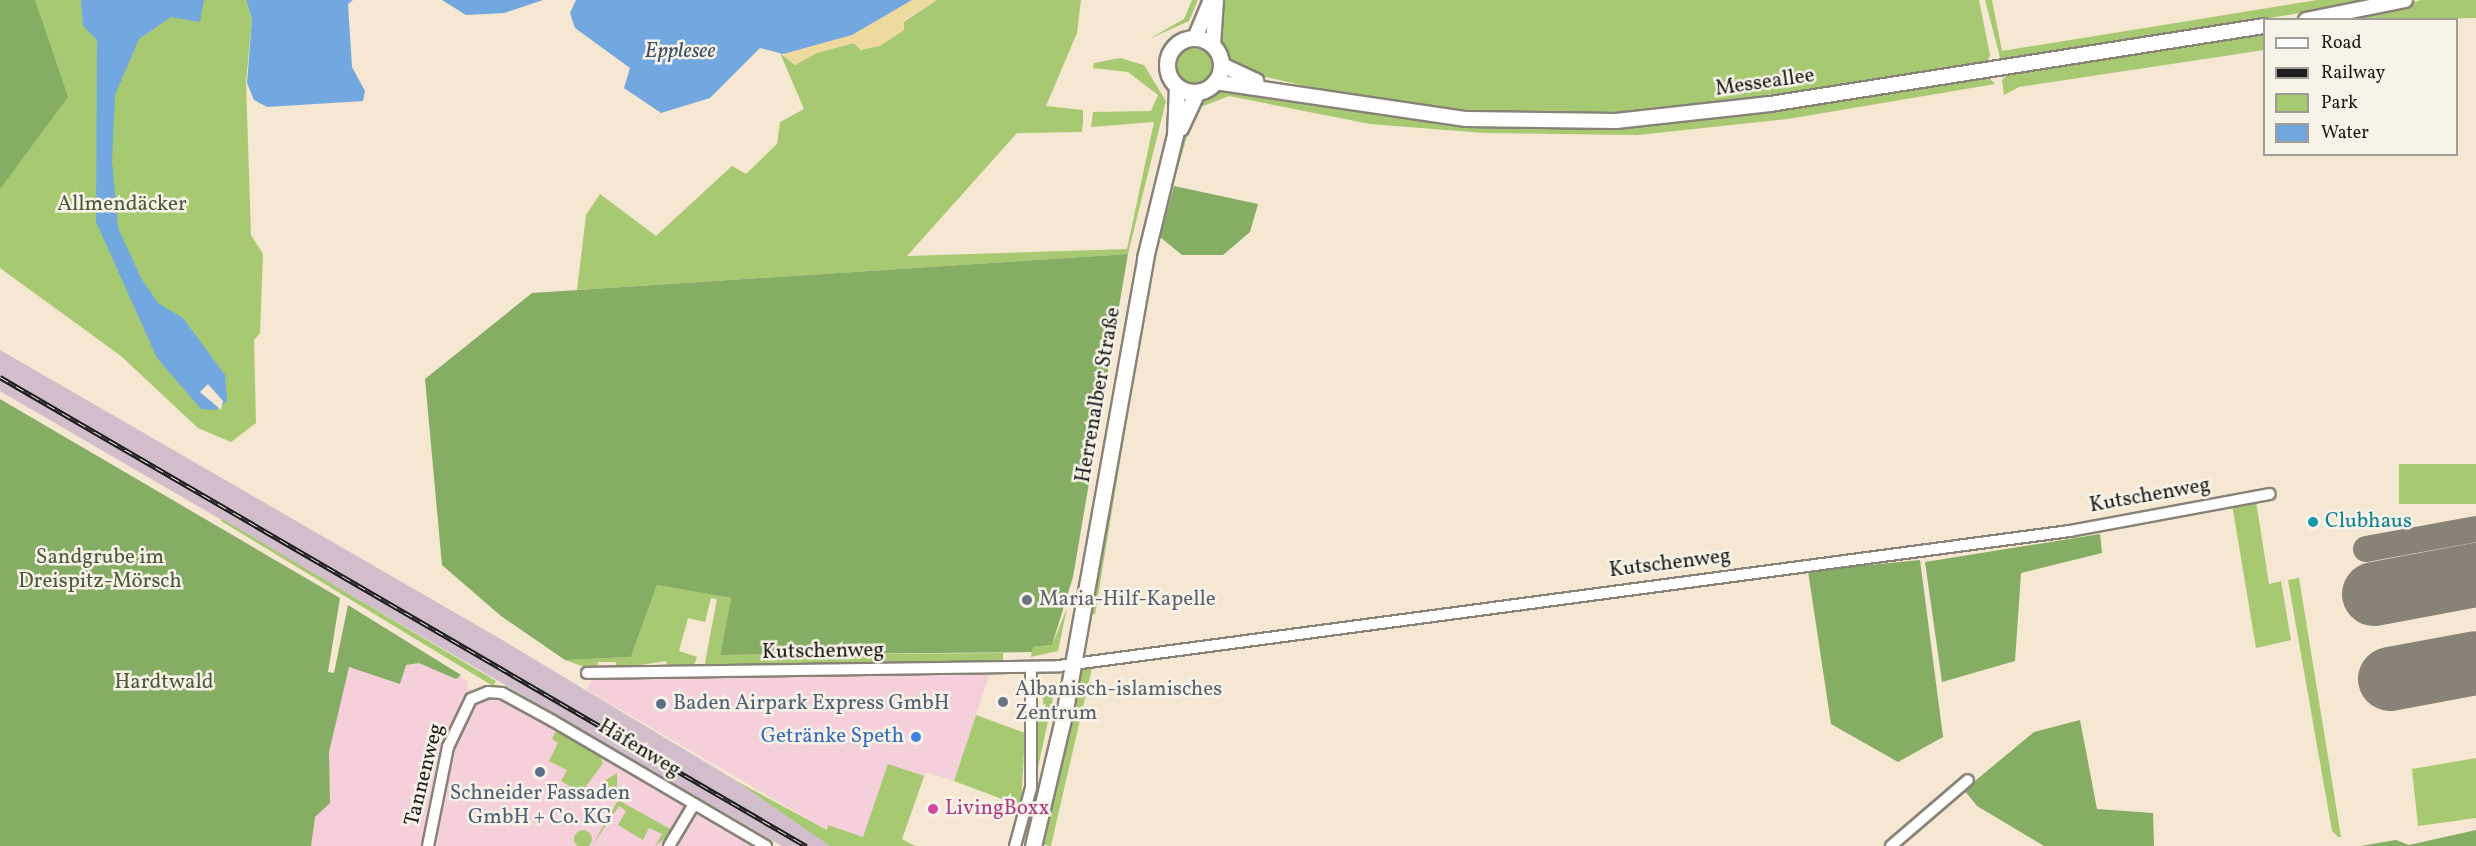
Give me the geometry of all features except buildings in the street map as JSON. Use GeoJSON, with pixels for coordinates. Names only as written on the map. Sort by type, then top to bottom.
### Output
{"type":"FeatureCollection","features":[{"type":"Feature","properties":{"kind":"main road"},"geometry":{"type":"LineString","coordinates":[[1195,38],[1213,45],[1221,65],[1215,82],[1197,93],[1177,87],[1167,71],[1168,56],[1181,40],[1195,38]]}},
{"type":"Feature","properties":{"kind":"main road","name":"Herrenalber Straße"},"geometry":{"type":"LineString","coordinates":[[1033,846],[1145,258],[1175,135],[1177,87]]}},
{"type":"Feature","properties":{"kind":"main road","name":"Herrenalber Straße"},"geometry":{"type":"LineString","coordinates":[[1175,135],[1197,93]]}},
{"type":"Feature","properties":{"kind":"street"},"geometry":{"type":"LineString","coordinates":[[1195,38],[1211,0]]}},
{"type":"Feature","properties":{"kind":"street"},"geometry":{"type":"LineString","coordinates":[[1213,45],[1216,0]]}},
{"type":"Feature","properties":{"kind":"street"},"geometry":{"type":"LineString","coordinates":[[2316,18],[2404,0]]}},
{"type":"Feature","properties":{"kind":"street","name":"Messeallee"},"geometry":{"type":"LineString","coordinates":[[1215,82],[1270,87],[1455,118],[1616,121],[1770,104],[2263,26]]}},
{"type":"Feature","properties":{"kind":"street","name":"Messeallee"},"geometry":{"type":"LineString","coordinates":[[1221,65],[1270,87]]}},
{"type":"Feature","properties":{"kind":"street","name":"Kutschenweg"},"geometry":{"type":"LineString","coordinates":[[587,673],[1066,665],[2070,531],[2270,494]]}},
{"type":"Feature","properties":{"kind":"street"},"geometry":{"type":"LineString","coordinates":[[1015,846],[1031,788],[1031,667]]}},
{"type":"Feature","properties":{"kind":"street","name":"Häfenweg"},"geometry":{"type":"LineString","coordinates":[[488,692],[513,699],[766,846]]}},
{"type":"Feature","properties":{"kind":"street","name":"Tannenweg"},"geometry":{"type":"LineString","coordinates":[[428,846],[448,747],[471,699],[488,692]]}},
{"type":"Feature","properties":{"kind":"street"},"geometry":{"type":"LineString","coordinates":[[1891,846],[1968,780]]}},
{"type":"Feature","properties":{"kind":"street"},"geometry":{"type":"LineString","coordinates":[[669,846],[694,804]]}},
{"type":"Feature","properties":{"kind":"shaded area"},"geometry":{"type":"Polygon","coordinates":[[[0,350],[504,641],[760,795],[830,846],[782,846],[0,391],[0,350]]]}},
{"type":"Feature","properties":{"kind":"shaded area"},"geometry":{"type":"Polygon","coordinates":[[[351,608],[467,681],[468,689],[508,703],[750,846],[299,846],[351,608]]]}},
{"type":"Feature","properties":{"kind":"shaded area"},"geometry":{"type":"Polygon","coordinates":[[[989,675],[954,781],[926,772],[902,839],[915,846],[854,846],[587,690],[592,679],[610,678],[989,675]]]}},
{"type":"Feature","properties":{"kind":"green space","name":"Allmendäcker"},"geometry":{"type":"Polygon","coordinates":[[[0,0],[246,0],[252,19],[246,82],[251,235],[263,254],[260,333],[254,340],[256,423],[231,442],[198,428],[121,356],[0,268],[0,0]]]}},
{"type":"Feature","properties":{"kind":"green space"},"geometry":{"type":"Polygon","coordinates":[[[0,0],[35,0],[68,97],[0,189],[0,0]]]}},
{"type":"Feature","properties":{"kind":"green space"},"geometry":{"type":"Polygon","coordinates":[[[937,0],[1081,0],[1077,33],[1046,106],[1083,110],[1082,132],[1017,133],[907,256],[1127,249],[1154,122],[1091,127],[1093,112],[1151,111],[1158,95],[1128,72],[1093,68],[1094,63],[1120,58],[1144,65],[1166,101],[1128,254],[577,290],[586,215],[600,194],[656,236],[732,166],[746,174],[777,144],[780,122],[804,109],[780,53],[795,65],[815,53],[854,43],[861,50],[937,0]]]}},
{"type":"Feature","properties":{"kind":"green space"},"geometry":{"type":"Polygon","coordinates":[[[1192,0],[1198,0],[1189,21],[1149,39],[1184,19],[1192,0]]]}},
{"type":"Feature","properties":{"kind":"green space"},"geometry":{"type":"Polygon","coordinates":[[[1220,0],[1979,0],[1990,55],[1986,64],[1647,112],[1466,113],[1342,94],[1239,71],[1218,43],[1220,0]]]}},
{"type":"Feature","properties":{"kind":"green space"},"geometry":{"type":"Polygon","coordinates":[[[1985,0],[1992,0],[2002,51],[2317,0],[2382,0],[2263,18],[2001,61],[1985,0]]]}},
{"type":"Feature","properties":{"kind":"green space"},"geometry":{"type":"Polygon","coordinates":[[[2421,0],[2476,0],[2476,18],[2362,18],[2421,0]]]}},
{"type":"Feature","properties":{"kind":"green space"},"geometry":{"type":"Polygon","coordinates":[[[2263,33],[2263,50],[2019,87],[2004,95],[2002,80],[2009,73],[2263,33]]]}},
{"type":"Feature","properties":{"kind":"green space"},"geometry":{"type":"Polygon","coordinates":[[[1194,44],[1203,45],[1210,50],[1215,57],[1215,75],[1210,82],[1203,87],[1194,88],[1185,87],[1178,82],[1173,75],[1172,66],[1173,57],[1178,50],[1185,45],[1194,44]]]}},
{"type":"Feature","properties":{"kind":"green space"},"geometry":{"type":"Polygon","coordinates":[[[1987,76],[1995,84],[1788,119],[1638,135],[1484,133],[1370,124],[1229,96],[1195,109],[1156,243],[1095,614],[1089,613],[1158,223],[1197,100],[1221,87],[1241,87],[1463,125],[1605,127],[1775,109],[1987,76]]]}},
{"type":"Feature","properties":{"kind":"green space"},"geometry":{"type":"Polygon","coordinates":[[[1174,186],[1258,204],[1250,232],[1223,255],[1182,255],[1160,237],[1174,186]]]}},
{"type":"Feature","properties":{"kind":"green space"},"geometry":{"type":"Polygon","coordinates":[[[1128,254],[1073,577],[1052,645],[1033,647],[1032,652],[720,655],[731,598],[657,585],[631,657],[565,660],[501,616],[442,565],[425,379],[532,293],[1128,254]]]}},
{"type":"Feature","properties":{"kind":"green space","name":"Hardtwald"},"geometry":{"type":"Polygon","coordinates":[[[0,399],[340,598],[328,672],[334,673],[348,605],[461,675],[456,679],[419,663],[406,665],[400,684],[349,667],[329,752],[330,803],[315,817],[311,846],[0,846],[0,399]]]}},
{"type":"Feature","properties":{"kind":"green space"},"geometry":{"type":"Polygon","coordinates":[[[2399,464],[2476,464],[2476,504],[2399,504],[2399,464]]]}},
{"type":"Feature","properties":{"kind":"green space"},"geometry":{"type":"Polygon","coordinates":[[[2256,501],[2269,584],[2281,581],[2291,640],[2256,648],[2232,504],[2256,501]]]}},
{"type":"Feature","properties":{"kind":"green space"},"geometry":{"type":"Polygon","coordinates":[[[222,519],[496,681],[493,686],[221,521],[222,519]]]}},
{"type":"Feature","properties":{"kind":"green space"},"geometry":{"type":"Polygon","coordinates":[[[2100,534],[2102,553],[2021,573],[2015,661],[1942,682],[1925,562],[2100,534]]]}},
{"type":"Feature","properties":{"kind":"green space"},"geometry":{"type":"Polygon","coordinates":[[[1920,560],[1943,737],[1898,762],[1831,724],[1808,571],[1920,560]]]}},
{"type":"Feature","properties":{"kind":"green space"},"geometry":{"type":"Polygon","coordinates":[[[2299,578],[2341,837],[2332,831],[2288,580],[2299,578]]]}},
{"type":"Feature","properties":{"kind":"green space"},"geometry":{"type":"Polygon","coordinates":[[[657,585],[731,598],[720,655],[1003,653],[1003,662],[710,667],[705,663],[717,599],[711,598],[705,622],[688,618],[679,651],[697,657],[693,667],[668,668],[666,661],[616,669],[616,662],[598,662],[597,669],[590,669],[565,660],[631,657],[657,585]]]}},
{"type":"Feature","properties":{"kind":"green space"},"geometry":{"type":"Polygon","coordinates":[[[1067,608],[1058,651],[1031,657],[1032,647],[1052,645],[1067,608]]]}},
{"type":"Feature","properties":{"kind":"green space"},"geometry":{"type":"Polygon","coordinates":[[[1081,666],[1092,668],[1051,846],[1040,844],[1081,666]]]}},
{"type":"Feature","properties":{"kind":"green space"},"geometry":{"type":"Polygon","coordinates":[[[1036,689],[1054,693],[1037,772],[1036,714],[1043,714],[1043,693],[1036,689]]]}},
{"type":"Feature","properties":{"kind":"green space"},"geometry":{"type":"Polygon","coordinates":[[[976,715],[1025,733],[1021,806],[954,781],[976,715]]]}},
{"type":"Feature","properties":{"kind":"green space"},"geometry":{"type":"Polygon","coordinates":[[[2080,720],[2097,809],[2153,813],[2154,846],[2044,846],[1977,806],[1964,790],[2034,732],[2080,720]]]}},
{"type":"Feature","properties":{"kind":"green space"},"geometry":{"type":"Polygon","coordinates":[[[556,731],[600,756],[603,763],[581,793],[561,781],[567,770],[549,761],[558,743],[552,739],[556,731]]]}},
{"type":"Feature","properties":{"kind":"green space"},"geometry":{"type":"Polygon","coordinates":[[[2476,758],[2476,818],[2418,826],[2412,769],[2476,758]]]}},
{"type":"Feature","properties":{"kind":"green space"},"geometry":{"type":"Polygon","coordinates":[[[888,764],[924,776],[902,839],[915,846],[830,846],[738,782],[827,830],[828,825],[863,837],[888,764]]]}},
{"type":"Feature","properties":{"kind":"green space"},"geometry":{"type":"Polygon","coordinates":[[[617,773],[617,790],[610,786],[602,799],[598,797],[604,781],[617,773]]]}},
{"type":"Feature","properties":{"kind":"green space"},"geometry":{"type":"Polygon","coordinates":[[[618,800],[674,831],[655,846],[662,834],[649,828],[643,840],[618,825],[626,811],[619,806],[592,846],[618,800]]]}},
{"type":"Feature","properties":{"kind":"green space"},"geometry":{"type":"Polygon","coordinates":[[[583,830],[591,836],[591,842],[586,847],[577,845],[574,839],[577,833],[583,830]]]}},
{"type":"Feature","properties":{"kind":"green space"},"geometry":{"type":"Polygon","coordinates":[[[2476,830],[2476,846],[2361,846],[2396,840],[2409,845],[2476,830]]]}},
{"type":"Feature","properties":{"kind":"sand"},"geometry":{"type":"Polygon","coordinates":[[[912,0],[937,0],[904,20],[904,30],[880,46],[861,50],[854,43],[817,53],[795,65],[783,54],[868,26],[912,0]]]}},
{"type":"Feature","properties":{"kind":"water"},"geometry":{"type":"Polygon","coordinates":[[[81,0],[204,0],[200,22],[171,17],[139,39],[115,95],[112,161],[118,228],[141,278],[158,303],[183,318],[225,375],[227,401],[216,410],[201,409],[157,358],[96,222],[97,40],[83,26],[81,0]]]}},
{"type":"Feature","properties":{"kind":"water"},"geometry":{"type":"Polygon","coordinates":[[[246,0],[353,0],[348,4],[352,67],[365,91],[363,101],[267,107],[254,100],[247,83],[252,19],[246,0]]]}},
{"type":"Feature","properties":{"kind":"water"},"geometry":{"type":"Polygon","coordinates":[[[442,0],[543,0],[504,13],[466,15],[442,0]]]}},
{"type":"Feature","properties":{"kind":"water","name":"Epplesee"},"geometry":{"type":"Polygon","coordinates":[[[576,0],[912,0],[852,35],[783,54],[760,48],[710,98],[661,113],[624,88],[630,68],[575,28],[570,13],[576,0]]]}},
{"type":"Feature","properties":{"kind":"pier"},"geometry":{"type":"Polygon","coordinates":[[[208,384],[223,401],[221,410],[200,392],[208,384]]]}},
{"type":"Feature","properties":{"kind":"taxiway"},"geometry":{"type":"LineString","coordinates":[[2366,549],[2476,529]]}},
{"type":"Feature","properties":{"kind":"runway"},"geometry":{"type":"LineString","coordinates":[[2374,594],[2476,575]]}},
{"type":"Feature","properties":{"kind":"runway"},"geometry":{"type":"LineString","coordinates":[[2390,679],[2476,663]]}},
{"type":"Feature","properties":{"kind":"railway"},"geometry":{"type":"LineString","coordinates":[[0,377],[806,846]]}},
{"type":"Feature","properties":{"kind":"place","name":"Clubhaus"},"geometry":{"type":"Point","coordinates":[2313,522]}},
{"type":"Feature","properties":{"kind":"place","name":"Maria-Hilf-Kapelle"},"geometry":{"type":"Point","coordinates":[1027,600]}},
{"type":"Feature","properties":{"kind":"place","name":"Albanisch-islamisches Zentrum"},"geometry":{"type":"Point","coordinates":[1003,702]}},
{"type":"Feature","properties":{"kind":"place","name":"Baden Airpark Express GmbH"},"geometry":{"type":"Point","coordinates":[661,704]}},
{"type":"Feature","properties":{"kind":"place","name":"Getränke Speth"},"geometry":{"type":"Point","coordinates":[916,737]}},
{"type":"Feature","properties":{"kind":"place","name":"Schneider Fassaden GmbH + Co. KG"},"geometry":{"type":"Point","coordinates":[540,772]}},
{"type":"Feature","properties":{"kind":"place","name":"LivingBoxx"},"geometry":{"type":"Point","coordinates":[933,809]}},
{"type":"Feature","properties":{"kind":"park label","name":"Sandgrube im Dreispitz-Mörsch"},"geometry":{"type":"Point","coordinates":[100,570]}}]}
